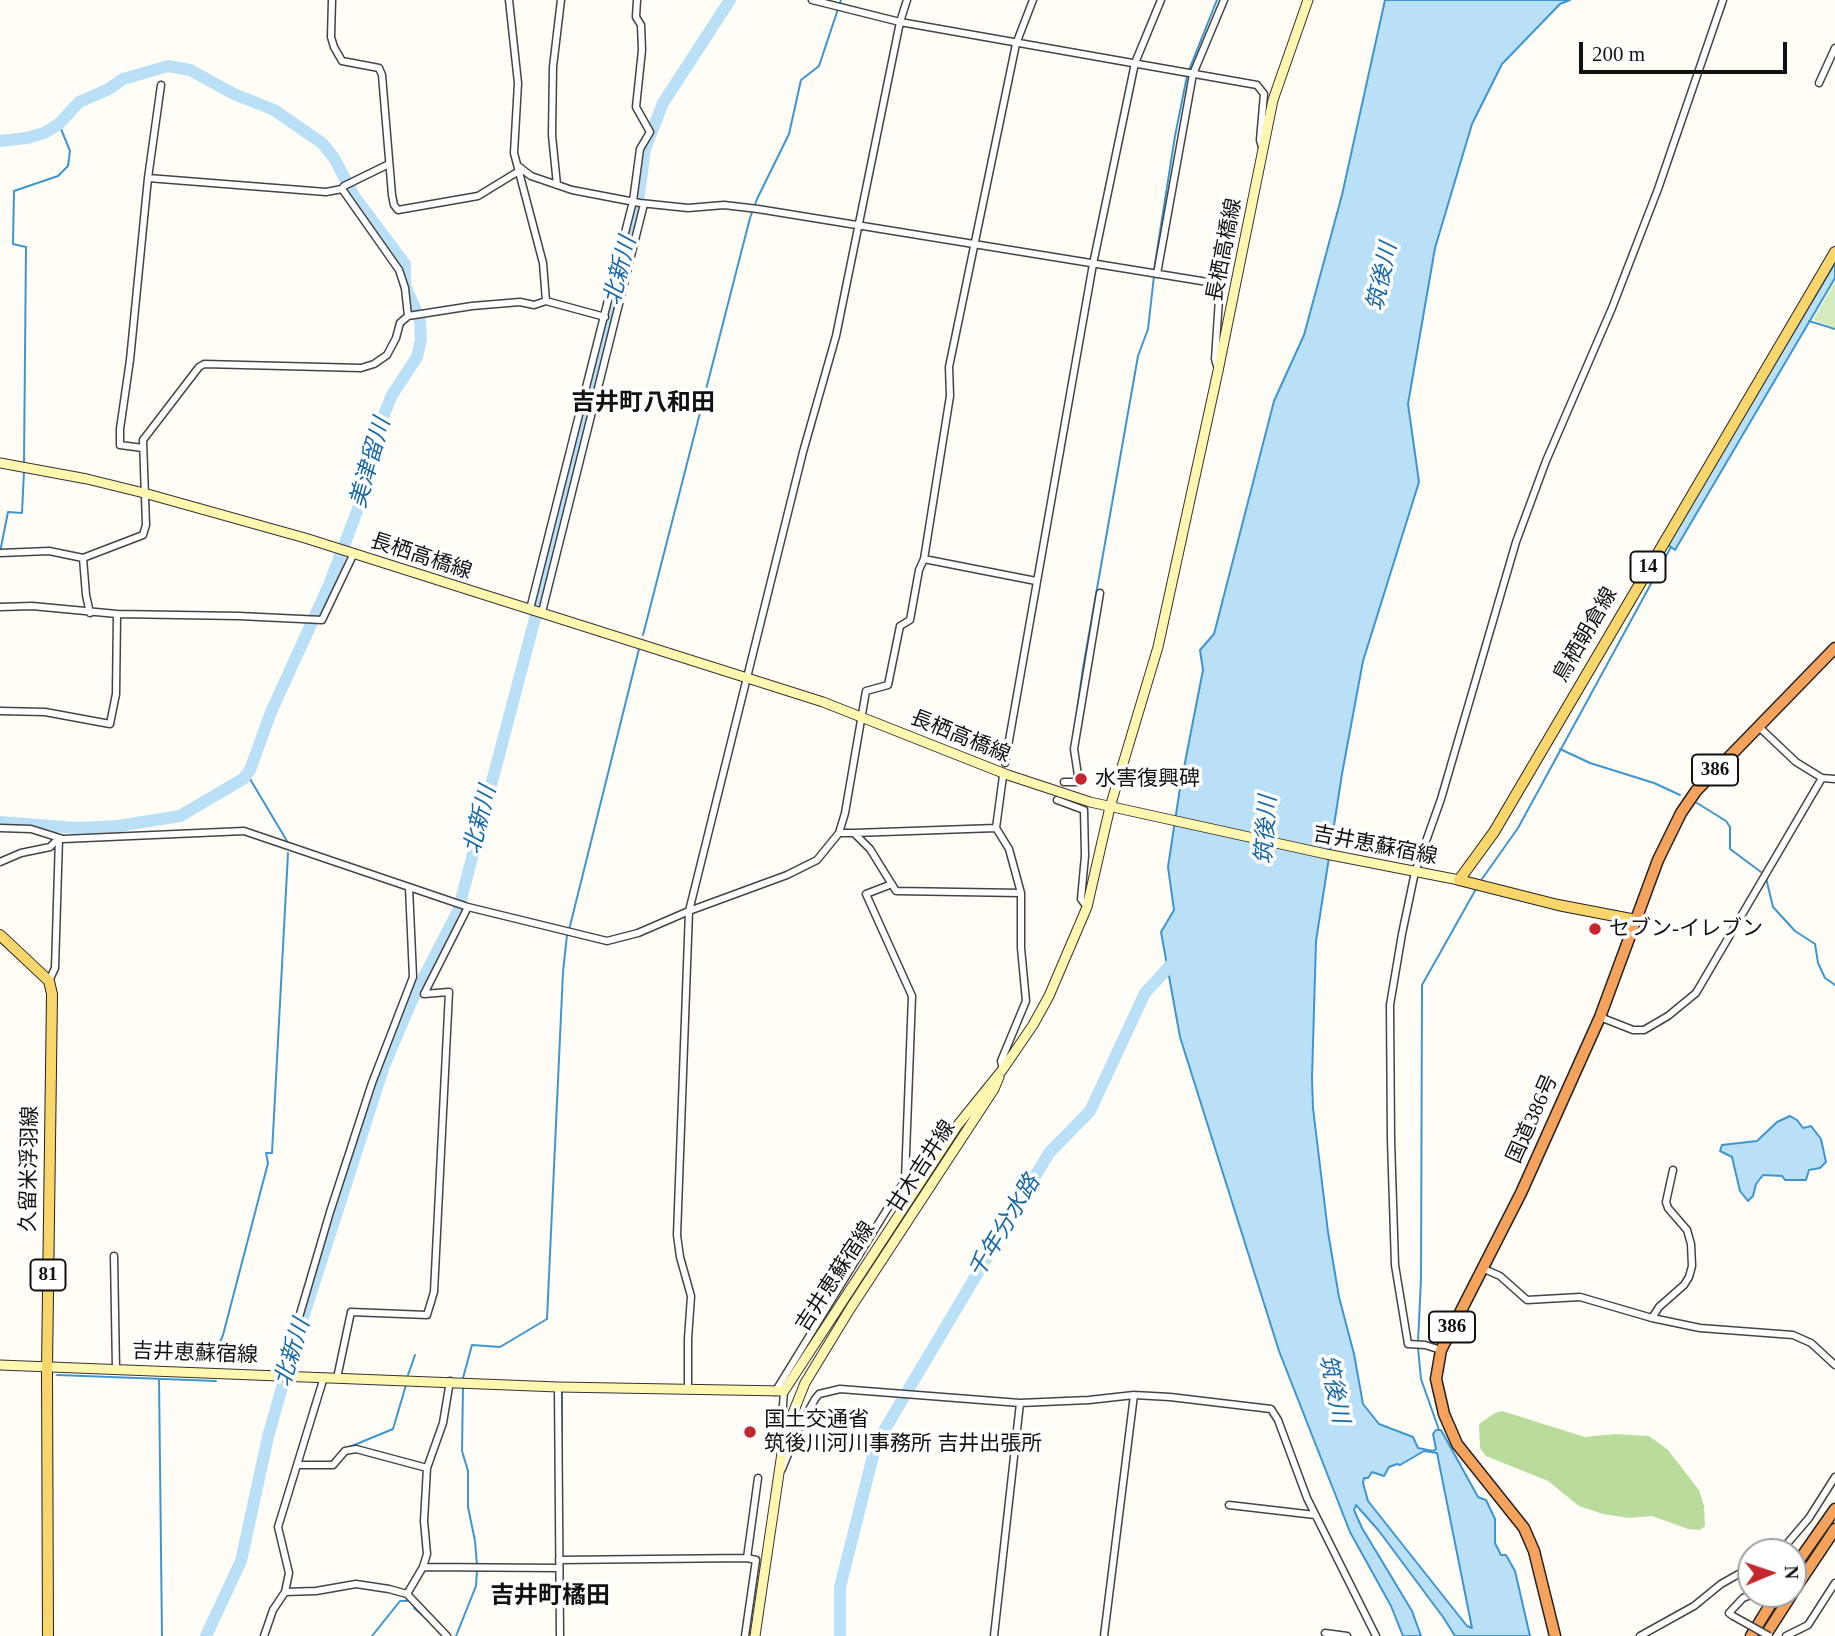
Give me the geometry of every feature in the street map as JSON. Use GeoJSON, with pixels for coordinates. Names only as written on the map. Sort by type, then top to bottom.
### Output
{"type":"FeatureCollection","features":[{"type":"Feature","properties":{"kind":"highway","name":"国道386号"},"geometry":{"type":"LineString","coordinates":[[1555,1636],[1534,1551],[1524,1528],[1457,1444],[1444,1414],[1436,1379],[1441,1350],[1521,1193],[1601,1017],[1658,860],[1681,813],[1696,791],[1835,648]]}},
{"type":"Feature","properties":{"kind":"highway"},"geometry":{"type":"LineString","coordinates":[[1807,1549],[1835,1509]]}},
{"type":"Feature","properties":{"kind":"highway"},"geometry":{"type":"LineString","coordinates":[[1807,1571],[1835,1529]]}},
{"type":"Feature","properties":{"kind":"highway"},"geometry":{"type":"LineString","coordinates":[[1751,1636],[1768,1608]]}},
{"type":"Feature","properties":{"kind":"highway"},"geometry":{"type":"LineString","coordinates":[[1767,1636],[1783,1608]]}},
{"type":"Feature","properties":{"kind":"main road","name":"長栖高橋線"},"geometry":{"type":"LineString","coordinates":[[0,463],[144,493],[354,553],[446,584],[748,676],[862,716],[1008,775],[1065,795],[1114,808],[1158,647],[1218,372],[1273,100],[1308,0]]}},
{"type":"Feature","properties":{"kind":"main road","name":"鳥栖朝倉線"},"geometry":{"type":"LineString","coordinates":[[1460,880],[1494,832],[1835,252]]}},
{"type":"Feature","properties":{"kind":"main road","name":"吉井恵蘇宿線"},"geometry":{"type":"LineString","coordinates":[[0,1365],[558,1387],[779,1391],[790,1383],[835,1309],[957,1126],[1003,1069],[1049,996],[1087,907],[1114,808],[1460,880]]}},
{"type":"Feature","properties":{"kind":"main road"},"geometry":{"type":"LineString","coordinates":[[1460,880],[1558,905],[1636,920]]}},
{"type":"Feature","properties":{"kind":"main road"},"geometry":{"type":"LineString","coordinates":[[0,935],[49,981]]}},
{"type":"Feature","properties":{"kind":"main road","name":"久留米浮羽線"},"geometry":{"type":"LineString","coordinates":[[48,1636],[47,1367],[52,994],[49,981]]}},
{"type":"Feature","properties":{"kind":"main road","name":"甘木吉井線"},"geometry":{"type":"LineString","coordinates":[[755,1636],[778,1480],[791,1418],[805,1383],[850,1309],[994,1089],[1003,1069]]}},
{"type":"Feature","properties":{"kind":"street"},"geometry":{"type":"LineString","coordinates":[[332,0],[331,37],[342,61],[379,68],[382,75],[394,205],[398,210],[478,196],[518,168]]}},
{"type":"Feature","properties":{"kind":"street"},"geometry":{"type":"LineString","coordinates":[[509,0],[517,74],[514,153],[543,263],[546,301]]}},
{"type":"Feature","properties":{"kind":"street"},"geometry":{"type":"LineString","coordinates":[[557,185],[552,135],[553,67],[561,0]]}},
{"type":"Feature","properties":{"kind":"street"},"geometry":{"type":"LineString","coordinates":[[536,610],[639,203],[640,149],[650,132],[636,107],[642,50],[641,25],[636,17],[637,0]]}},
{"type":"Feature","properties":{"kind":"street"},"geometry":{"type":"LineString","coordinates":[[813,0],[900,22],[1258,85],[1264,93],[1260,140],[1263,149]]}},
{"type":"Feature","properties":{"kind":"street"},"geometry":{"type":"LineString","coordinates":[[688,1390],[691,1296],[677,1236],[689,911],[803,452],[836,336],[900,22],[907,0]]}},
{"type":"Feature","properties":{"kind":"street"},"geometry":{"type":"LineString","coordinates":[[0,828],[31,829],[59,838],[244,831],[468,906],[607,942],[638,933],[787,875],[817,860],[839,832],[850,794],[866,691],[888,685],[900,626],[910,620],[919,570],[925,559],[950,396],[949,368],[1016,44],[1032,0]]}},
{"type":"Feature","properties":{"kind":"street"},"geometry":{"type":"LineString","coordinates":[[1005,763],[1093,264],[1135,63],[1161,0]]}},
{"type":"Feature","properties":{"kind":"street"},"geometry":{"type":"LineString","coordinates":[[1157,274],[1193,74],[1224,0]]}},
{"type":"Feature","properties":{"kind":"street"},"geometry":{"type":"LineString","coordinates":[[1441,1350],[1408,1344],[1395,1265],[1390,1006],[1394,973],[1415,872],[1441,799],[1516,542],[1543,468],[1612,307],[1648,213],[1723,0]]}},
{"type":"Feature","properties":{"kind":"street"},"geometry":{"type":"LineString","coordinates":[[1819,83],[1835,48]]}},
{"type":"Feature","properties":{"kind":"street"},"geometry":{"type":"LineString","coordinates":[[143,448],[120,445],[120,429],[161,85]]}},
{"type":"Feature","properties":{"kind":"street"},"geometry":{"type":"LineString","coordinates":[[148,177],[326,192],[343,187],[390,164]]}},
{"type":"Feature","properties":{"kind":"street"},"geometry":{"type":"LineString","coordinates":[[518,168],[531,176],[572,190],[639,203],[688,208],[724,205],[758,209],[1220,284],[1215,359],[1218,372]]}},
{"type":"Feature","properties":{"kind":"street"},"geometry":{"type":"LineString","coordinates":[[343,187],[399,270],[410,316]]}},
{"type":"Feature","properties":{"kind":"street"},"geometry":{"type":"LineString","coordinates":[[536,610],[605,317],[639,203]]}},
{"type":"Feature","properties":{"kind":"street"},"geometry":{"type":"LineString","coordinates":[[0,553],[48,551],[83,558],[143,535],[146,525],[143,440],[204,364],[361,368],[374,364],[387,355],[397,338],[400,323],[410,316],[472,306],[520,302],[534,305],[546,301],[605,317]]}},
{"type":"Feature","properties":{"kind":"street"},"geometry":{"type":"LineString","coordinates":[[0,607],[32,606],[90,613],[322,620],[354,553]]}},
{"type":"Feature","properties":{"kind":"street"},"geometry":{"type":"LineString","coordinates":[[83,558],[90,613]]}},
{"type":"Feature","properties":{"kind":"street"},"geometry":{"type":"LineString","coordinates":[[925,559],[1036,581]]}},
{"type":"Feature","properties":{"kind":"street"},"geometry":{"type":"LineString","coordinates":[[1064,782],[1079,782],[1074,749],[1100,593]]}},
{"type":"Feature","properties":{"kind":"street"},"geometry":{"type":"LineString","coordinates":[[0,711],[45,712],[110,724],[116,694],[117,614]]}},
{"type":"Feature","properties":{"kind":"street"},"geometry":{"type":"LineString","coordinates":[[1757,726],[1796,762],[1822,778],[1835,779]]}},
{"type":"Feature","properties":{"kind":"street"},"geometry":{"type":"LineString","coordinates":[[1003,776],[996,828],[1009,849],[1021,893],[1021,948],[1026,1001],[1001,1060],[1003,1069]]}},
{"type":"Feature","properties":{"kind":"street"},"geometry":{"type":"LineString","coordinates":[[1601,1017],[1633,1030],[1644,1030],[1668,1016],[1696,993],[1822,778]]}},
{"type":"Feature","properties":{"kind":"street"},"geometry":{"type":"LineString","coordinates":[[1056,800],[1084,810],[1085,856],[1081,899],[1087,907]]}},
{"type":"Feature","properties":{"kind":"street"},"geometry":{"type":"LineString","coordinates":[[839,832],[996,828]]}},
{"type":"Feature","properties":{"kind":"street"},"geometry":{"type":"LineString","coordinates":[[854,833],[870,849],[896,891],[1021,893]]}},
{"type":"Feature","properties":{"kind":"street"},"geometry":{"type":"LineString","coordinates":[[0,862],[21,853],[50,847],[59,838]]}},
{"type":"Feature","properties":{"kind":"street"},"geometry":{"type":"LineString","coordinates":[[49,981],[55,968],[59,838]]}},
{"type":"Feature","properties":{"kind":"street"},"geometry":{"type":"LineString","coordinates":[[778,1480],[779,1391],[905,1180],[912,996],[866,894],[892,884]]}},
{"type":"Feature","properties":{"kind":"street"},"geometry":{"type":"LineString","coordinates":[[286,1375],[330,1212],[372,1083],[413,977],[409,887]]}},
{"type":"Feature","properties":{"kind":"street"},"geometry":{"type":"LineString","coordinates":[[337,1378],[351,1312],[428,1315],[434,1292],[449,992],[424,993],[468,906]]}},
{"type":"Feature","properties":{"kind":"street"},"geometry":{"type":"LineString","coordinates":[[1652,1318],[1659,1307],[1684,1285],[1692,1266],[1687,1230],[1666,1202],[1672,1170]]}},
{"type":"Feature","properties":{"kind":"street"},"geometry":{"type":"LineString","coordinates":[[114,1256],[116,1369]]}},
{"type":"Feature","properties":{"kind":"street"},"geometry":{"type":"LineString","coordinates":[[1482,1268],[1500,1276],[1527,1300],[1580,1297],[1652,1318],[1700,1328],[1793,1335],[1811,1343],[1835,1365]]}},
{"type":"Feature","properties":{"kind":"street"},"geometry":{"type":"LineString","coordinates":[[264,1636],[273,1610],[285,1592],[289,1573],[278,1527],[324,1377]]}},
{"type":"Feature","properties":{"kind":"street"},"geometry":{"type":"LineString","coordinates":[[407,1594],[423,1567],[427,1554],[424,1521],[427,1468],[458,1381]]}},
{"type":"Feature","properties":{"kind":"street"},"geometry":{"type":"LineString","coordinates":[[558,1387],[560,1636]]}},
{"type":"Feature","properties":{"kind":"street"},"geometry":{"type":"LineString","coordinates":[[778,1480],[797,1432],[820,1394],[840,1389],[1020,1403],[1135,1395],[1271,1409],[1278,1420],[1315,1515],[1376,1636]]}},
{"type":"Feature","properties":{"kind":"street"},"geometry":{"type":"LineString","coordinates":[[1104,1636],[1135,1395]]}},
{"type":"Feature","properties":{"kind":"street"},"geometry":{"type":"LineString","coordinates":[[994,1636],[1020,1403]]}},
{"type":"Feature","properties":{"kind":"street"},"geometry":{"type":"LineString","coordinates":[[298,1465],[333,1465],[345,1451],[356,1449],[427,1468]]}},
{"type":"Feature","properties":{"kind":"street"},"geometry":{"type":"LineString","coordinates":[[1792,1538],[1809,1518],[1835,1477]]}},
{"type":"Feature","properties":{"kind":"street"},"geometry":{"type":"LineString","coordinates":[[747,1558],[758,1478]]}},
{"type":"Feature","properties":{"kind":"street"},"geometry":{"type":"LineString","coordinates":[[1229,1505],[1315,1515]]}},
{"type":"Feature","properties":{"kind":"street"},"geometry":{"type":"LineString","coordinates":[[559,1560],[756,1560],[745,1636]]}},
{"type":"Feature","properties":{"kind":"street"},"geometry":{"type":"LineString","coordinates":[[423,1567],[559,1568]]}},
{"type":"Feature","properties":{"kind":"street"},"geometry":{"type":"LineString","coordinates":[[1640,1636],[1694,1606],[1737,1575]]}},
{"type":"Feature","properties":{"kind":"street"},"geometry":{"type":"LineString","coordinates":[[1786,1636],[1808,1625],[1835,1583]]}},
{"type":"Feature","properties":{"kind":"street"},"geometry":{"type":"LineString","coordinates":[[285,1592],[316,1591],[356,1584],[375,1585],[407,1594],[428,1613],[447,1636]]}},
{"type":"Feature","properties":{"kind":"street"},"geometry":{"type":"LineString","coordinates":[[1737,1604],[1729,1613],[1767,1636]]}},
{"type":"Feature","properties":{"kind":"street"},"geometry":{"type":"LineString","coordinates":[[1325,1633],[1347,1636]]}},
{"type":"Feature","properties":{"kind":"green space"},"geometry":{"type":"Polygon","coordinates":[[[1835,282],[1835,328],[1813,320],[1835,282]]]}},
{"type":"Feature","properties":{"kind":"green space"},"geometry":{"type":"Polygon","coordinates":[[[1502,1411],[1585,1437],[1615,1434],[1649,1436],[1668,1450],[1699,1490],[1704,1506],[1705,1526],[1700,1530],[1688,1529],[1652,1516],[1629,1518],[1603,1514],[1579,1506],[1548,1481],[1486,1456],[1480,1448],[1479,1424],[1502,1411]]]}},
{"type":"Feature","properties":{"kind":"water","name":"筑後川"},"geometry":{"type":"Polygon","coordinates":[[[1385,0],[1570,0],[1560,4],[1502,64],[1472,124],[1435,248],[1408,404],[1419,482],[1363,661],[1342,774],[1316,941],[1312,1078],[1313,1108],[1328,1232],[1339,1297],[1354,1354],[1363,1404],[1379,1424],[1413,1437],[1418,1448],[1433,1451],[1436,1449],[1433,1434],[1436,1430],[1441,1430],[1478,1497],[1486,1500],[1495,1519],[1495,1543],[1515,1571],[1530,1636],[1455,1636],[1379,1531],[1356,1505],[1354,1510],[1362,1528],[1412,1611],[1421,1636],[1403,1636],[1391,1606],[1350,1532],[1279,1351],[1180,1037],[1161,932],[1174,910],[1168,867],[1203,670],[1200,650],[1214,634],[1274,401],[1304,335],[1342,195],[1385,0]],[[1424,1451],[1400,1465],[1389,1467],[1384,1476],[1372,1472],[1368,1478],[1364,1478],[1363,1483],[1368,1501],[1467,1626],[1472,1628],[1437,1453],[1424,1451]]]}},
{"type":"Feature","properties":{"kind":"water"},"geometry":{"type":"Polygon","coordinates":[[[1835,263],[1835,278],[1675,550],[1667,544],[1835,263]]]}},
{"type":"Feature","properties":{"kind":"water"},"geometry":{"type":"Polygon","coordinates":[[[1790,1116],[1803,1128],[1811,1126],[1821,1139],[1826,1162],[1820,1168],[1809,1170],[1806,1180],[1785,1180],[1782,1176],[1763,1175],[1748,1201],[1740,1191],[1732,1157],[1720,1151],[1722,1145],[1757,1141],[1777,1122],[1790,1116]]]}},
{"type":"Feature","properties":{"kind":"waterway","name":"北新川"},"geometry":{"type":"LineString","coordinates":[[293,1349],[384,1066],[412,1000],[458,911],[539,603],[630,237],[645,149],[663,103],[730,0]]}},
{"type":"Feature","properties":{"kind":"waterway"},"geometry":{"type":"LineString","coordinates":[[643,635],[750,218],[789,134],[801,80],[819,66],[841,0]]}},
{"type":"Feature","properties":{"kind":"waterway"},"geometry":{"type":"LineString","coordinates":[[1189,70],[1217,0]]}},
{"type":"Feature","properties":{"kind":"waterway","name":"美津留川"},"geometry":{"type":"LineString","coordinates":[[0,141],[44,133],[59,124],[79,102],[109,89],[123,79],[168,66],[190,70],[234,94],[274,110],[322,143],[334,158],[354,196],[405,264],[405,285],[420,320],[421,339],[417,357],[392,395],[378,429],[364,493],[329,585],[271,712],[250,770],[243,779],[180,816],[118,826],[77,828],[0,822]]}},
{"type":"Feature","properties":{"kind":"waterway"},"geometry":{"type":"LineString","coordinates":[[1154,270],[1187,76]]}},
{"type":"Feature","properties":{"kind":"waterway"},"geometry":{"type":"LineString","coordinates":[[24,462],[26,247],[13,244],[14,191],[58,176],[68,166],[70,151],[59,124]]}},
{"type":"Feature","properties":{"kind":"waterway"},"geometry":{"type":"LineString","coordinates":[[1072,746],[1083,668],[1138,356],[1148,329],[1154,276]]}},
{"type":"Feature","properties":{"kind":"waterway"},"geometry":{"type":"LineString","coordinates":[[1809,321],[1835,329]]}},
{"type":"Feature","properties":{"kind":"waterway"},"geometry":{"type":"LineString","coordinates":[[0,552],[8,512],[22,513],[24,471]]}},
{"type":"Feature","properties":{"kind":"waterway"},"geometry":{"type":"LineString","coordinates":[[1482,879],[1518,828],[1671,547]]}},
{"type":"Feature","properties":{"kind":"waterway"},"geometry":{"type":"LineString","coordinates":[[569,930],[639,649]]}},
{"type":"Feature","properties":{"kind":"waterway"},"geometry":{"type":"LineString","coordinates":[[1560,749],[1590,763],[1654,783],[1680,795]]}},
{"type":"Feature","properties":{"kind":"waterway"},"geometry":{"type":"LineString","coordinates":[[247,774],[287,841]]}},
{"type":"Feature","properties":{"kind":"waterway"},"geometry":{"type":"LineString","coordinates":[[1697,803],[1726,821],[1730,827],[1730,849],[1761,872]]}},
{"type":"Feature","properties":{"kind":"waterway"},"geometry":{"type":"LineString","coordinates":[[221,1364],[216,1352],[223,1335],[268,1163],[266,1153],[272,1153],[288,853]]}},
{"type":"Feature","properties":{"kind":"waterway"},"geometry":{"type":"LineString","coordinates":[[1766,878],[1773,907],[1795,931],[1815,944],[1818,963],[1825,978],[1835,985]]}},
{"type":"Feature","properties":{"kind":"waterway"},"geometry":{"type":"LineString","coordinates":[[1418,1342],[1421,1279],[1422,985],[1476,889]]}},
{"type":"Feature","properties":{"kind":"waterway"},"geometry":{"type":"LineString","coordinates":[[463,1378],[472,1345],[500,1347],[547,1319],[567,935]]}},
{"type":"Feature","properties":{"kind":"waterway","name":"千年分水路"},"geometry":{"type":"LineString","coordinates":[[840,1636],[840,1587],[876,1444],[1049,1153],[1090,1111],[1145,993],[1178,957]]}},
{"type":"Feature","properties":{"kind":"waterway"},"geometry":{"type":"LineString","coordinates":[[1418,1348],[1421,1379],[1439,1430]]}},
{"type":"Feature","properties":{"kind":"waterway"},"geometry":{"type":"LineString","coordinates":[[408,1375],[415,1355]]}},
{"type":"Feature","properties":{"kind":"waterway","name":"北新川"},"geometry":{"type":"LineString","coordinates":[[206,1636],[241,1561],[268,1437],[288,1366]]}},
{"type":"Feature","properties":{"kind":"waterway"},"geometry":{"type":"LineString","coordinates":[[57,1375],[216,1381]]}},
{"type":"Feature","properties":{"kind":"waterway"},"geometry":{"type":"LineString","coordinates":[[159,1379],[162,1636]]}},
{"type":"Feature","properties":{"kind":"waterway"},"geometry":{"type":"LineString","coordinates":[[347,1448],[393,1429],[406,1385]]}},
{"type":"Feature","properties":{"kind":"waterway"},"geometry":{"type":"LineString","coordinates":[[463,1387],[462,1451],[468,1471],[468,1507],[477,1565]]}},
{"type":"Feature","properties":{"kind":"waterway"},"geometry":{"type":"LineString","coordinates":[[562,1393],[562,1481]]}},
{"type":"Feature","properties":{"kind":"waterway"},"geometry":{"type":"LineString","coordinates":[[456,1636],[476,1586],[477,1571]]}},
{"type":"Feature","properties":{"kind":"waterway"},"geometry":{"type":"LineString","coordinates":[[372,1636],[400,1601],[407,1601]]}},
{"type":"Feature","properties":{"kind":"waterway"},"geometry":{"type":"LineString","coordinates":[[414,1608],[422,1615]]}},
{"type":"Feature","properties":{"kind":"place","name":"水害復興碑"},"geometry":{"type":"Point","coordinates":[1081,779]}},
{"type":"Feature","properties":{"kind":"place","name":"セブン-イレブン"},"geometry":{"type":"Point","coordinates":[1595,929]}},
{"type":"Feature","properties":{"kind":"place","name":"国土交通省 筑後川河川事務所 吉井出張所"},"geometry":{"type":"Point","coordinates":[750,1432]}},
{"type":"Feature","properties":{"kind":"district","name":"吉井町八和田"},"geometry":{"type":"Point","coordinates":[643,404]}},
{"type":"Feature","properties":{"kind":"district","name":"吉井町橘田"},"geometry":{"type":"Point","coordinates":[550,1597]}}]}
